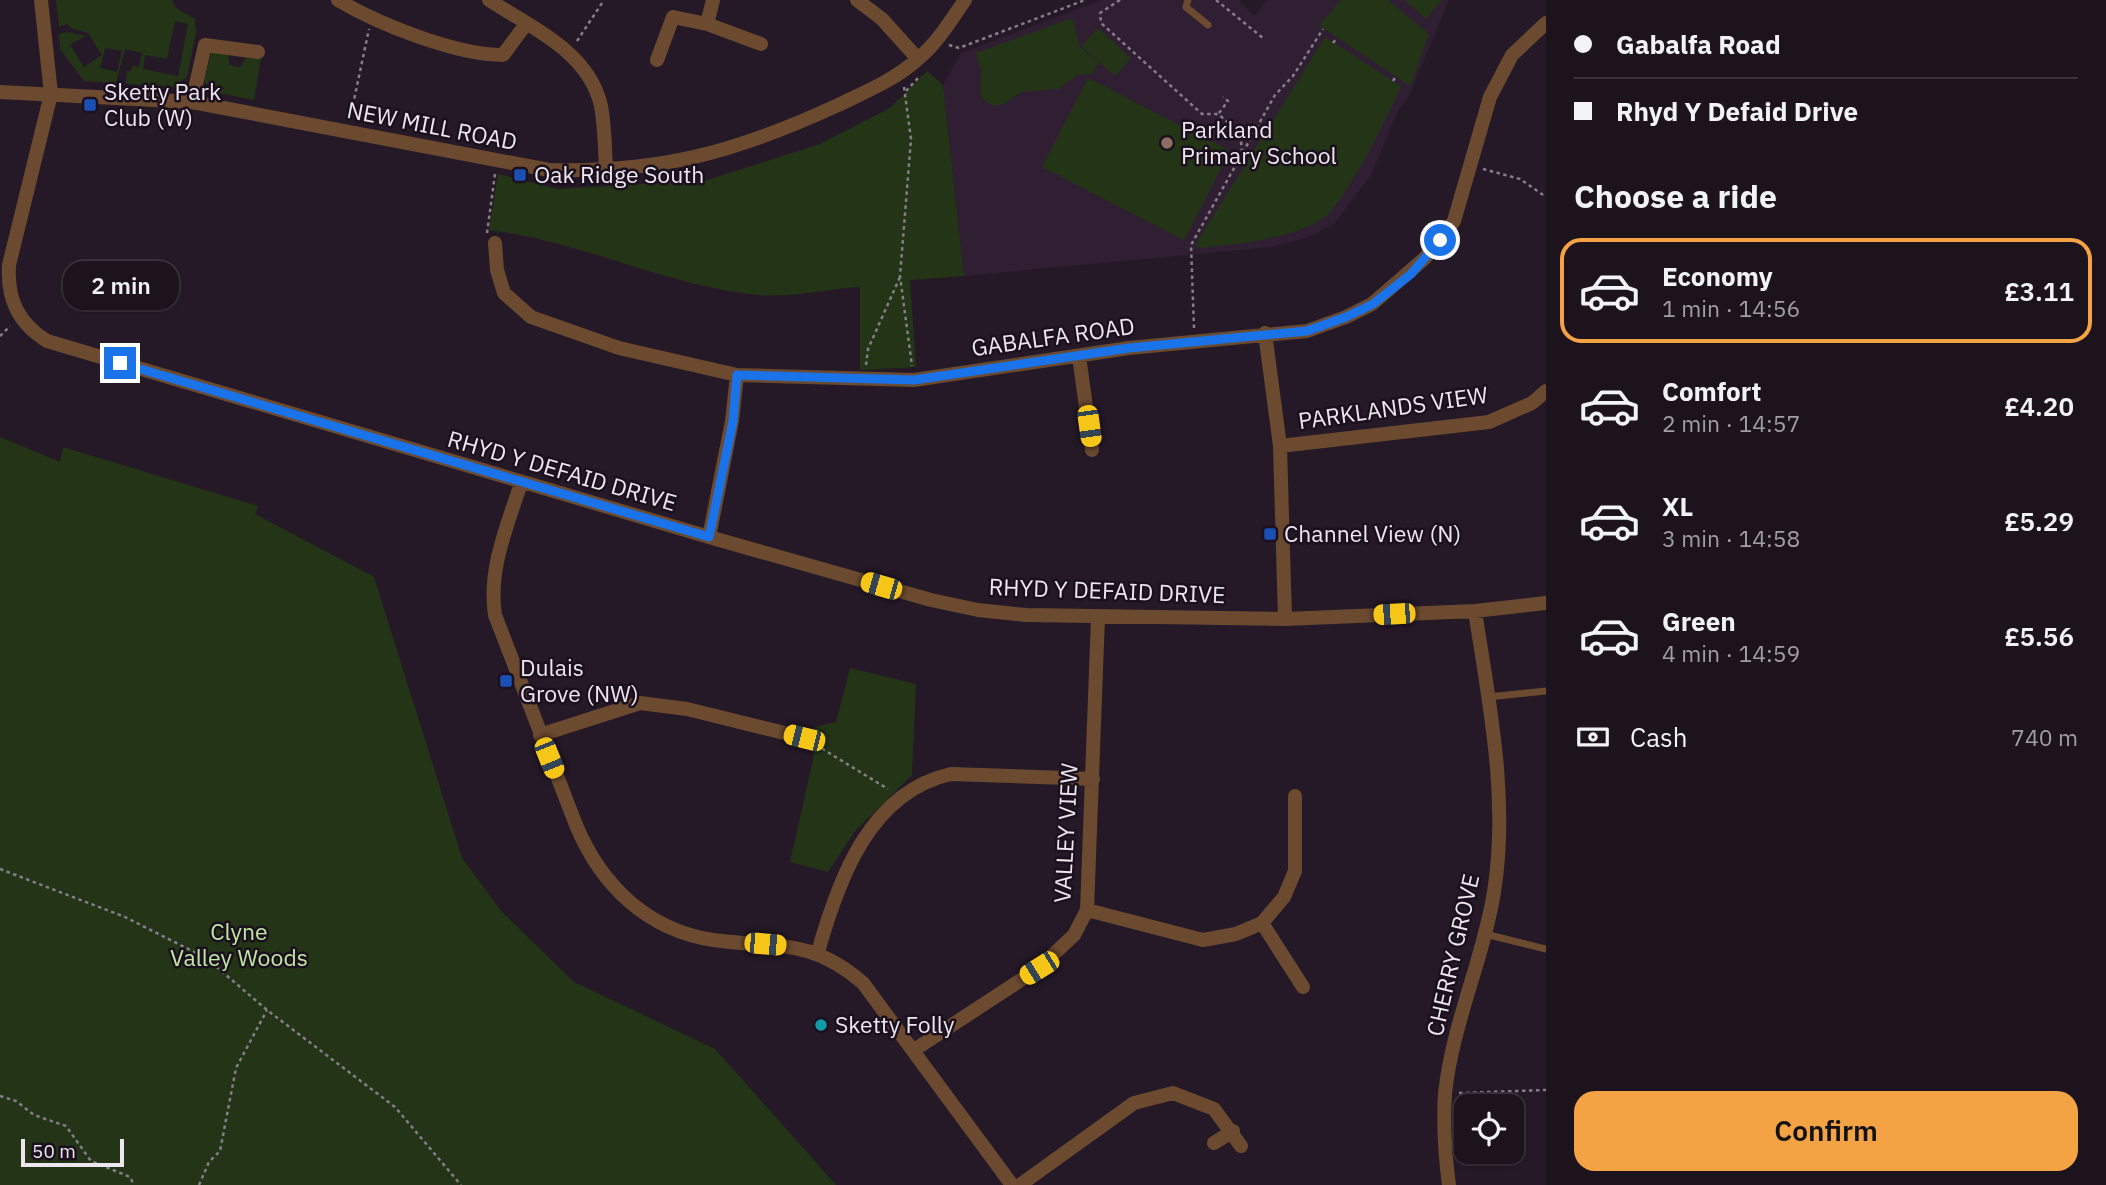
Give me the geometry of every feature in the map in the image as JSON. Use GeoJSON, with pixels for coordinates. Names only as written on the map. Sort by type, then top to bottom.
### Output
{"type":"FeatureCollection","features":[{"type":"Feature","properties":{"kind":"street","name":"RHYD Y DEFAID DRIVE"},"geometry":{"type":"LineString","coordinates":[[41,0],[51,94],[9,265],[11,302],[34,332],[67,348],[521,483],[931,600],[978,610],[1026,615],[1285,619],[1475,611],[1546,603]]}},
{"type":"Feature","properties":{"kind":"street"},"geometry":{"type":"LineString","coordinates":[[338,0],[371,19],[471,52],[492,55],[503,55],[526,24]]}},
{"type":"Feature","properties":{"kind":"street"},"geometry":{"type":"LineString","coordinates":[[489,0],[569,52],[584,69],[600,105],[606,172]]}},
{"type":"Feature","properties":{"kind":"street"},"geometry":{"type":"LineString","coordinates":[[707,24],[713,0]]}},
{"type":"Feature","properties":{"kind":"street"},"geometry":{"type":"LineString","coordinates":[[857,0],[872,5],[918,59]]}},
{"type":"Feature","properties":{"kind":"street","name":"NEW MILL ROAD"},"geometry":{"type":"LineString","coordinates":[[0,92],[192,102],[549,170],[606,172],[686,161],[746,144],[807,119],[902,72],[936,41],[965,0]]}},
{"type":"Feature","properties":{"kind":"street"},"geometry":{"type":"LineString","coordinates":[[657,60],[673,17],[707,24],[761,44]]}},
{"type":"Feature","properties":{"kind":"street","name":"GABALFA ROAD"},"geometry":{"type":"LineString","coordinates":[[495,243],[497,270],[504,293],[531,317],[620,348],[737,375],[914,380],[1079,356],[1307,331],[1346,317],[1395,287],[1425,258],[1454,221],[1490,97],[1512,55],[1546,23]]}},
{"type":"Feature","properties":{"kind":"street"},"geometry":{"type":"LineString","coordinates":[[192,102],[205,45],[258,52]]}},
{"type":"Feature","properties":{"kind":"street"},"geometry":{"type":"LineString","coordinates":[[1265,334],[1280,446],[1285,619]]}},
{"type":"Feature","properties":{"kind":"street"},"geometry":{"type":"LineString","coordinates":[[1079,356],[1092,450]]}},
{"type":"Feature","properties":{"kind":"street"},"geometry":{"type":"LineString","coordinates":[[709,537],[733,421],[737,375]]}},
{"type":"Feature","properties":{"kind":"street","name":"PARKLANDS VIEW"},"geometry":{"type":"LineString","coordinates":[[1280,446],[1489,422],[1532,403],[1546,391]]}},
{"type":"Feature","properties":{"kind":"street"},"geometry":{"type":"LineString","coordinates":[[521,483],[495,566],[491,592],[495,615],[588,853],[604,878],[626,900],[653,919],[681,933],[818,952],[841,964],[863,983],[914,1050],[1007,1183]]}},
{"type":"Feature","properties":{"kind":"street","name":"CHERRY GROVE"},"geometry":{"type":"LineString","coordinates":[[1449,1185],[1444,1152],[1446,1093],[1457,1036],[1485,934],[1499,844],[1497,767],[1475,611]]}},
{"type":"Feature","properties":{"kind":"street","name":"VALLEY VIEW"},"geometry":{"type":"LineString","coordinates":[[914,1050],[1039,968],[1074,935],[1087,911],[1098,617]]}},
{"type":"Feature","properties":{"kind":"street"},"geometry":{"type":"LineString","coordinates":[[540,735],[639,703],[687,709],[804,738]]}},
{"type":"Feature","properties":{"kind":"street"},"geometry":{"type":"LineString","coordinates":[[818,952],[834,894],[852,857],[874,825],[900,796],[929,779],[951,774],[1093,779]]}},
{"type":"Feature","properties":{"kind":"street"},"geometry":{"type":"LineString","coordinates":[[1087,911],[1203,940],[1236,934],[1262,923],[1284,897],[1295,871],[1295,796]]}},
{"type":"Feature","properties":{"kind":"street"},"geometry":{"type":"LineString","coordinates":[[1262,923],[1303,987]]}},
{"type":"Feature","properties":{"kind":"street"},"geometry":{"type":"LineString","coordinates":[[1020,1185],[1134,1103],[1173,1093],[1214,1109],[1233,1131],[1241,1146]]}},
{"type":"Feature","properties":{"kind":"street"},"geometry":{"type":"LineString","coordinates":[[1214,1143],[1233,1131]]}},
{"type":"Feature","properties":{"kind":"lane"},"geometry":{"type":"LineString","coordinates":[[1188,0],[1186,7],[1208,24]]}},
{"type":"Feature","properties":{"kind":"lane"},"geometry":{"type":"LineString","coordinates":[[1489,697],[1546,691]]}},
{"type":"Feature","properties":{"kind":"lane"},"geometry":{"type":"LineString","coordinates":[[1485,934],[1546,949]]}},
{"type":"Feature","properties":{"kind":"path"},"geometry":{"type":"LineString","coordinates":[[569,52],[604,0]]}},
{"type":"Feature","properties":{"kind":"path"},"geometry":{"type":"LineString","coordinates":[[936,41],[959,48],[1085,0]]}},
{"type":"Feature","properties":{"kind":"path"},"geometry":{"type":"LineString","coordinates":[[1120,0],[1100,13],[1101,23],[1202,114],[1218,114],[1240,132],[1242,154]]}},
{"type":"Feature","properties":{"kind":"path"},"geometry":{"type":"LineString","coordinates":[[1216,0],[1263,38]]}},
{"type":"Feature","properties":{"kind":"path"},"geometry":{"type":"LineString","coordinates":[[348,133],[371,19]]}},
{"type":"Feature","properties":{"kind":"path"},"geometry":{"type":"LineString","coordinates":[[1195,342],[1191,245],[1275,95],[1293,76],[1324,29]]}},
{"type":"Feature","properties":{"kind":"path"},"geometry":{"type":"LineString","coordinates":[[1334,43],[1337,38]]}},
{"type":"Feature","properties":{"kind":"path"},"geometry":{"type":"LineString","coordinates":[[902,72],[911,139],[900,276],[914,380]]}},
{"type":"Feature","properties":{"kind":"path"},"geometry":{"type":"LineString","coordinates":[[1392,81],[1395,76]]}},
{"type":"Feature","properties":{"kind":"path"},"geometry":{"type":"LineString","coordinates":[[1218,114],[1227,101],[1223,97]]}},
{"type":"Feature","properties":{"kind":"path"},"geometry":{"type":"LineString","coordinates":[[486,230],[497,161]]}},
{"type":"Feature","properties":{"kind":"path"},"geometry":{"type":"LineString","coordinates":[[1470,166],[1520,179],[1546,197]]}},
{"type":"Feature","properties":{"kind":"path"},"geometry":{"type":"LineString","coordinates":[[864,379],[868,349],[900,276]]}},
{"type":"Feature","properties":{"kind":"path"},"geometry":{"type":"LineString","coordinates":[[804,738],[900,796]]}},
{"type":"Feature","properties":{"kind":"path"},"geometry":{"type":"LineString","coordinates":[[0,869],[125,917],[206,958],[267,1010],[395,1107],[461,1185]]}},
{"type":"Feature","properties":{"kind":"path"},"geometry":{"type":"LineString","coordinates":[[199,1185],[209,1162],[220,1151],[236,1068],[267,1010]]}},
{"type":"Feature","properties":{"kind":"path"},"geometry":{"type":"LineString","coordinates":[[1446,1093],[1546,1090]]}},
{"type":"Feature","properties":{"kind":"path"},"geometry":{"type":"LineString","coordinates":[[0,1096],[16,1101],[34,1115],[66,1126],[91,1161],[130,1177],[134,1185]]}},
{"type":"Feature","properties":{"kind":"shaded area","name":"Parkland Primary School"},"geometry":{"type":"Polygon","coordinates":[[[1102,0],[1239,0],[1254,16],[1267,0],[1449,0],[1410,94],[1398,111],[1371,175],[1334,224],[1306,238],[1271,247],[964,276],[943,85],[961,53],[1102,0]]]}},
{"type":"Feature","properties":{"kind":"green space"},"geometry":{"type":"Polygon","coordinates":[[[56,0],[172,0],[176,8],[195,19],[196,32],[187,77],[174,87],[126,84],[127,71],[131,71],[132,66],[139,67],[142,53],[125,49],[116,83],[84,81],[60,49],[59,34],[68,32],[85,36],[70,45],[84,67],[102,55],[88,33],[71,28],[67,24],[59,27],[56,0]],[[175,21],[167,59],[145,55],[143,69],[178,76],[188,24],[175,21]],[[105,48],[100,68],[117,72],[122,51],[105,48]]]}},
{"type":"Feature","properties":{"kind":"green space"},"geometry":{"type":"Polygon","coordinates":[[[1341,0],[1388,0],[1429,34],[1410,86],[1319,25],[1341,0]]]}},
{"type":"Feature","properties":{"kind":"green space"},"geometry":{"type":"Polygon","coordinates":[[[1405,0],[1442,0],[1426,19],[1405,0]]]}},
{"type":"Feature","properties":{"kind":"green space"},"geometry":{"type":"Polygon","coordinates":[[[1072,18],[1080,47],[1099,63],[1091,74],[1077,75],[1058,89],[1021,92],[996,106],[984,100],[980,92],[981,70],[976,53],[1072,18]]]}},
{"type":"Feature","properties":{"kind":"green space"},"geometry":{"type":"Polygon","coordinates":[[[1098,28],[1131,58],[1115,76],[1081,46],[1098,28]]]}},
{"type":"Feature","properties":{"kind":"green space"},"geometry":{"type":"Polygon","coordinates":[[[1325,37],[1401,86],[1342,197],[1321,220],[1293,232],[1247,242],[1201,248],[1195,245],[1325,37]]]}},
{"type":"Feature","properties":{"kind":"green space"},"geometry":{"type":"Polygon","coordinates":[[[212,50],[228,55],[230,65],[240,67],[247,57],[261,58],[254,100],[214,92],[204,81],[212,50]]]}},
{"type":"Feature","properties":{"kind":"green space"},"geometry":{"type":"Polygon","coordinates":[[[927,71],[943,85],[964,276],[910,280],[916,367],[860,370],[860,287],[771,296],[724,290],[690,283],[557,244],[489,230],[498,174],[558,189],[707,180],[820,144],[890,108],[927,71]]]}},
{"type":"Feature","properties":{"kind":"green space"},"geometry":{"type":"Polygon","coordinates":[[[1088,78],[1230,151],[1184,240],[1042,167],[1088,78]]]}},
{"type":"Feature","properties":{"kind":"green space","name":"Clyne Valley Woods"},"geometry":{"type":"Polygon","coordinates":[[[0,437],[60,462],[63,447],[258,506],[255,514],[374,577],[462,858],[501,911],[574,982],[715,1049],[836,1185],[0,1185],[0,437]]]}},
{"type":"Feature","properties":{"kind":"green space"},"geometry":{"type":"Polygon","coordinates":[[[850,668],[916,684],[912,775],[855,831],[828,872],[790,862],[813,760],[814,727],[836,722],[850,668]]]}},
{"type":"Feature","properties":{"kind":"place","name":"Sketty Park Club (W)"},"geometry":{"type":"Point","coordinates":[90,105]}},
{"type":"Feature","properties":{"kind":"place","name":"Parkland Primary School"},"geometry":{"type":"Point","coordinates":[1167,143]}},
{"type":"Feature","properties":{"kind":"place","name":"Oak Ridge South"},"geometry":{"type":"Point","coordinates":[520,175]}},
{"type":"Feature","properties":{"kind":"place","name":"Channel View (N)"},"geometry":{"type":"Point","coordinates":[1270,534]}},
{"type":"Feature","properties":{"kind":"place","name":"Dulais Grove (NW)"},"geometry":{"type":"Point","coordinates":[506,681]}},
{"type":"Feature","properties":{"kind":"place","name":"Sketty Folly"},"geometry":{"type":"Point","coordinates":[821,1025]}},
{"type":"Feature","properties":{"kind":"route"},"geometry":{"type":"LineString","coordinates":[[120,363],[709,537],[733,421],[737,375],[914,380],[1129,348],[1307,331],[1373,304],[1411,274],[1440,240]]}}]}
